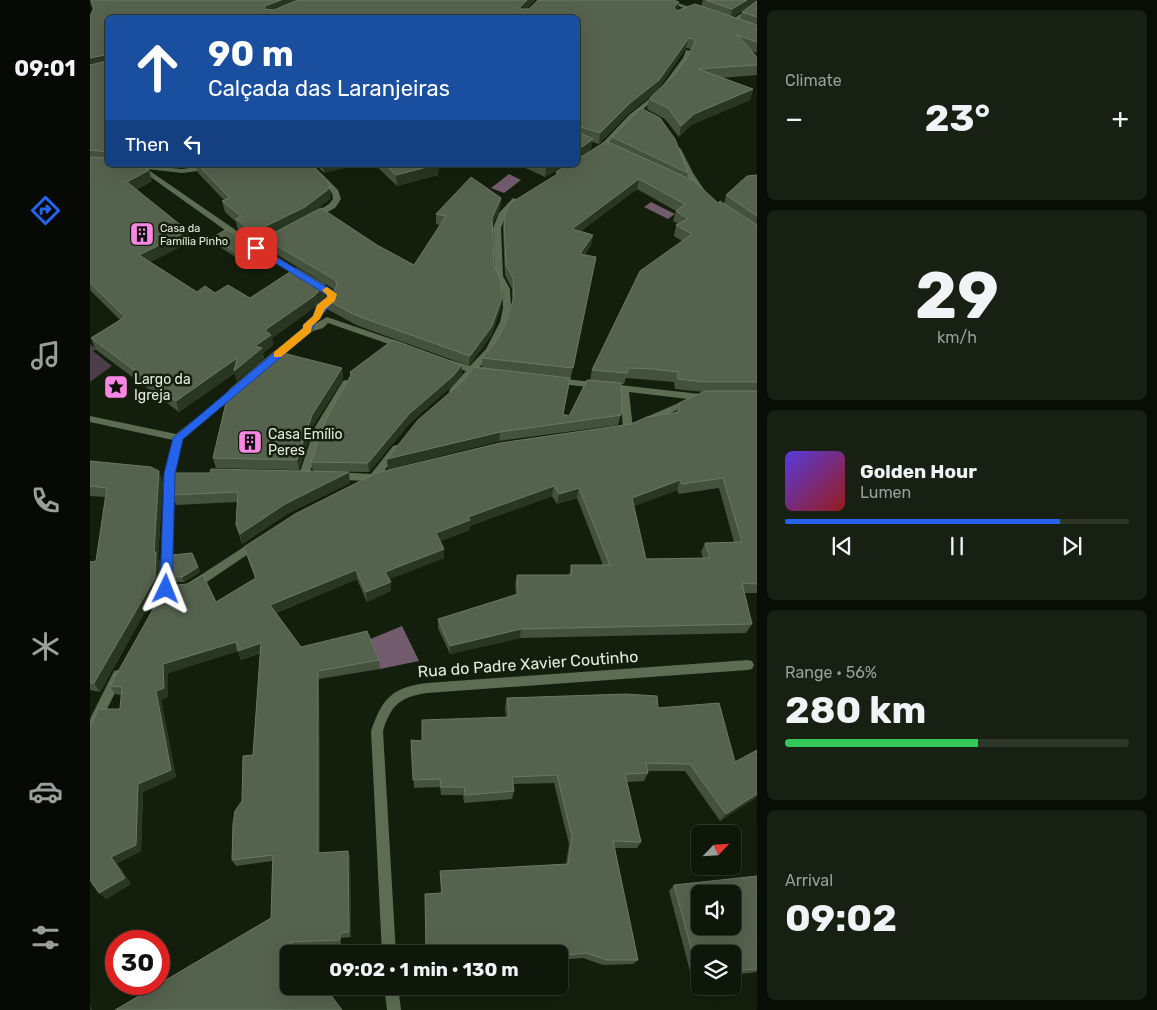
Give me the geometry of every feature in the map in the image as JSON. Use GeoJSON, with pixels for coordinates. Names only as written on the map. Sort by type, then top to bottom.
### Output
{"type":"FeatureCollection","features":[{"type":"Feature","properties":{"kind":"street"},"geometry":{"type":"LineString","coordinates":[[665,0],[704,14]]}},
{"type":"Feature","properties":{"kind":"street"},"geometry":{"type":"LineString","coordinates":[[730,23],[757,5]]}},
{"type":"Feature","properties":{"kind":"street"},"geometry":{"type":"LineString","coordinates":[[682,13],[688,8]]}},
{"type":"Feature","properties":{"kind":"street"},"geometry":{"type":"LineString","coordinates":[[721,20],[739,26]]}},
{"type":"Feature","properties":{"kind":"street"},"geometry":{"type":"LineString","coordinates":[[580,162],[601,148],[622,124],[660,93],[686,58],[688,51]]}},
{"type":"Feature","properties":{"kind":"street"},"geometry":{"type":"LineString","coordinates":[[638,110],[650,115]]}},
{"type":"Feature","properties":{"kind":"street"},"geometry":{"type":"LineString","coordinates":[[675,143],[689,173],[705,195],[687,185]]}},
{"type":"Feature","properties":{"kind":"street"},"geometry":{"type":"LineString","coordinates":[[592,146],[611,150]]}},
{"type":"Feature","properties":{"kind":"street"},"geometry":{"type":"LineString","coordinates":[[135,167],[256,248],[332,294],[332,299],[321,307],[317,317],[308,325],[307,330]]}},
{"type":"Feature","properties":{"kind":"street"},"geometry":{"type":"LineString","coordinates":[[144,167],[182,171],[216,167]]}},
{"type":"Feature","properties":{"kind":"street"},"geometry":{"type":"LineString","coordinates":[[303,223],[332,206],[337,199],[335,192],[311,167]]}},
{"type":"Feature","properties":{"kind":"street"},"geometry":{"type":"LineString","coordinates":[[443,400],[457,388],[489,350],[504,322],[507,308],[506,289],[499,276],[497,228],[502,213],[521,197]]}},
{"type":"Feature","properties":{"kind":"street"},"geometry":{"type":"LineString","coordinates":[[256,248],[264,244]]}},
{"type":"Feature","properties":{"kind":"street"},"geometry":{"type":"LineString","coordinates":[[262,368],[307,330],[320,326],[327,320],[409,348]]}},
{"type":"Feature","properties":{"kind":"street"},"geometry":{"type":"LineString","coordinates":[[444,361],[470,371],[489,374]]}},
{"type":"Feature","properties":{"kind":"street"},"geometry":{"type":"LineString","coordinates":[[156,606],[166,589],[178,438],[246,380]]}},
{"type":"Feature","properties":{"kind":"street"},"geometry":{"type":"LineString","coordinates":[[547,380],[624,388],[704,397],[624,429],[624,388]]}},
{"type":"Feature","properties":{"kind":"street"},"geometry":{"type":"LineString","coordinates":[[346,383],[320,427],[309,475],[373,478]]}},
{"type":"Feature","properties":{"kind":"street"},"geometry":{"type":"LineString","coordinates":[[90,419],[178,438]]}},
{"type":"Feature","properties":{"kind":"street"},"geometry":{"type":"LineString","coordinates":[[373,478],[402,441]]}},
{"type":"Feature","properties":{"kind":"street"},"geometry":{"type":"LineString","coordinates":[[356,486],[373,478],[391,473]]}},
{"type":"Feature","properties":{"kind":"street"},"geometry":{"type":"LineString","coordinates":[[166,589],[184,589],[262,539]]}},
{"type":"Feature","properties":{"kind":"street","name":"Rua do Padre Xavier Coutinho"},"geometry":{"type":"LineString","coordinates":[[389,945],[377,731],[382,714],[391,701],[400,694],[428,688],[748,665]]}},
{"type":"Feature","properties":{"kind":"street"},"geometry":{"type":"LineString","coordinates":[[90,731],[107,693],[122,667]]}},
{"type":"Feature","properties":{"kind":"street"},"geometry":{"type":"LineString","coordinates":[[392,995],[394,1010]]}},
{"type":"Feature","properties":{"kind":"shaded area"},"geometry":{"type":"Polygon","coordinates":[[[509,174],[521,180],[504,193],[491,188],[509,174]]]}},
{"type":"Feature","properties":{"kind":"shaded area"},"geometry":{"type":"Polygon","coordinates":[[[651,202],[675,214],[668,219],[644,207],[651,202]]]}},
{"type":"Feature","properties":{"kind":"shaded area"},"geometry":{"type":"Polygon","coordinates":[[[90,344],[96,349],[93,351],[112,366],[90,382],[90,344]]]}},
{"type":"Feature","properties":{"kind":"shaded area"},"geometry":{"type":"Polygon","coordinates":[[[402,626],[419,661],[380,669],[368,640],[402,626]]]}},
{"type":"Feature","properties":{"kind":"building"},"geometry":{"type":"Polygon","coordinates":[[[91,0],[281,0],[265,6],[264,9],[274,10],[298,0],[527,0],[520,9],[529,9],[538,0],[673,0],[679,2],[674,7],[676,11],[695,4],[757,25],[757,42],[737,35],[757,57],[757,65],[698,69],[753,89],[694,114],[681,126],[668,108],[649,99],[675,74],[687,58],[695,42],[694,39],[689,38],[659,80],[630,103],[600,133],[580,127],[580,15],[105,15],[105,55],[90,58],[90,16],[94,8],[91,0]]]}},
{"type":"Feature","properties":{"kind":"building"},"geometry":{"type":"Polygon","coordinates":[[[706,0],[747,0],[732,9],[706,0]]]}},
{"type":"Feature","properties":{"kind":"building"},"geometry":{"type":"Polygon","coordinates":[[[757,1],[757,17],[742,12],[757,1]]]}},
{"type":"Feature","properties":{"kind":"building"},"geometry":{"type":"Polygon","coordinates":[[[105,61],[105,152],[90,150],[90,65],[105,61]]]}},
{"type":"Feature","properties":{"kind":"building"},"geometry":{"type":"Polygon","coordinates":[[[641,108],[660,118],[675,139],[688,173],[612,137],[641,108]]]}},
{"type":"Feature","properties":{"kind":"building"},"geometry":{"type":"Polygon","coordinates":[[[580,133],[593,139],[580,148],[580,133]]]}},
{"type":"Feature","properties":{"kind":"building"},"geometry":{"type":"Polygon","coordinates":[[[606,141],[694,181],[718,203],[720,201],[757,225],[757,382],[704,382],[678,379],[678,372],[653,369],[628,368],[627,373],[592,370],[640,271],[692,234],[676,225],[688,219],[676,211],[685,204],[639,179],[572,229],[593,235],[580,254],[596,257],[573,368],[482,358],[495,343],[504,327],[514,298],[513,278],[506,265],[504,218],[509,204],[559,173],[556,172],[564,167],[580,167],[580,158],[606,141]]]}},
{"type":"Feature","properties":{"kind":"building"},"geometry":{"type":"Polygon","coordinates":[[[90,157],[105,158],[105,167],[144,167],[149,170],[127,182],[188,231],[139,255],[197,292],[205,286],[215,293],[228,285],[250,298],[296,268],[325,285],[314,296],[265,330],[271,335],[255,346],[262,348],[234,371],[237,358],[176,401],[91,338],[125,317],[90,283],[90,157]]]}},
{"type":"Feature","properties":{"kind":"building"},"geometry":{"type":"Polygon","coordinates":[[[200,167],[314,167],[329,183],[330,188],[305,207],[254,232],[236,219],[241,216],[222,201],[230,198],[200,167]]]}},
{"type":"Feature","properties":{"kind":"building"},"geometry":{"type":"Polygon","coordinates":[[[388,167],[427,167],[396,175],[388,167]]]}},
{"type":"Feature","properties":{"kind":"building"},"geometry":{"type":"Polygon","coordinates":[[[757,175],[757,216],[726,195],[747,176],[757,175]]]}},
{"type":"Feature","properties":{"kind":"building"},"geometry":{"type":"Polygon","coordinates":[[[471,177],[501,198],[492,218],[494,266],[501,280],[502,298],[492,326],[470,356],[355,315],[326,299],[335,289],[337,284],[335,280],[264,238],[321,208],[377,245],[414,265],[446,216],[436,214],[471,177]]]}},
{"type":"Feature","properties":{"kind":"building"},"geometry":{"type":"Polygon","coordinates":[[[227,229],[252,246],[238,254],[213,237],[227,229]]]}},
{"type":"Feature","properties":{"kind":"building"},"geometry":{"type":"Polygon","coordinates":[[[393,340],[462,365],[453,376],[409,414],[368,463],[311,462],[326,419],[351,375],[350,372],[393,340]]]}},
{"type":"Feature","properties":{"kind":"building"},"geometry":{"type":"Polygon","coordinates":[[[275,351],[342,368],[312,415],[297,460],[213,458],[229,390],[275,351]]]}},
{"type":"Feature","properties":{"kind":"building"},"geometry":{"type":"Polygon","coordinates":[[[474,367],[570,378],[563,414],[569,416],[587,380],[621,383],[621,415],[500,432],[387,459],[418,420],[462,382],[474,367]]]}},
{"type":"Feature","properties":{"kind":"building"},"geometry":{"type":"Polygon","coordinates":[[[705,391],[757,391],[757,584],[742,583],[752,624],[521,629],[450,646],[438,619],[518,594],[517,575],[572,575],[571,565],[610,565],[579,488],[559,494],[554,486],[468,517],[470,520],[436,533],[444,549],[385,572],[391,582],[366,592],[356,570],[270,605],[301,647],[367,631],[379,660],[318,671],[318,853],[348,851],[349,932],[340,933],[340,940],[290,942],[292,945],[280,945],[280,995],[331,995],[342,1010],[115,1010],[140,995],[170,995],[170,978],[271,918],[273,855],[232,860],[235,811],[242,801],[243,756],[253,755],[261,643],[238,651],[236,642],[163,664],[164,688],[156,691],[171,770],[138,784],[136,845],[111,857],[125,878],[99,893],[90,880],[90,728],[98,709],[120,709],[122,687],[110,686],[166,586],[187,584],[203,575],[216,602],[256,578],[244,547],[295,514],[376,473],[500,443],[631,424],[647,417],[679,412],[679,403],[705,391]],[[723,478],[682,484],[680,480],[632,498],[646,559],[710,558],[705,543],[742,542],[723,478]]]}},
{"type":"Feature","properties":{"kind":"building"},"geometry":{"type":"Polygon","coordinates":[[[90,461],[151,467],[159,471],[154,552],[156,552],[155,578],[94,683],[90,683],[90,562],[96,561],[107,488],[90,486],[90,461]]]}},
{"type":"Feature","properties":{"kind":"building"},"geometry":{"type":"Polygon","coordinates":[[[211,469],[349,472],[285,504],[240,534],[236,525],[238,492],[172,495],[173,473],[210,473],[211,469]]]}},
{"type":"Feature","properties":{"kind":"building"},"geometry":{"type":"Polygon","coordinates":[[[192,553],[198,567],[182,577],[172,577],[172,555],[192,553]]]}},
{"type":"Feature","properties":{"kind":"building"},"geometry":{"type":"Polygon","coordinates":[[[626,694],[657,696],[658,708],[719,703],[735,762],[757,750],[757,794],[726,814],[690,764],[646,763],[648,773],[625,774],[641,842],[613,841],[638,960],[607,960],[586,953],[568,955],[568,945],[426,945],[425,894],[442,893],[440,871],[568,864],[572,837],[557,775],[512,777],[514,791],[465,795],[464,787],[441,787],[440,779],[413,780],[411,740],[422,741],[422,720],[509,717],[507,698],[626,694]]]}},
{"type":"Feature","properties":{"kind":"building"},"geometry":{"type":"Polygon","coordinates":[[[757,876],[757,969],[741,970],[741,945],[691,945],[691,948],[674,885],[757,876]]]}},
{"type":"Feature","properties":{"kind":"slow traffic"},"geometry":{"type":"LineString","coordinates":[[278,354],[307,330],[308,325],[317,317],[321,307],[332,299],[332,294],[327,290]]}},
{"type":"Feature","properties":{"kind":"place","name":"Casa da Família Pinho"},"geometry":{"type":"Point","coordinates":[142,234]}},
{"type":"Feature","properties":{"kind":"place","name":"Largo da Igreja"},"geometry":{"type":"Point","coordinates":[116,387]}},
{"type":"Feature","properties":{"kind":"place","name":"Casa Emílio Peres"},"geometry":{"type":"Point","coordinates":[250,442]}},
{"type":"Feature","properties":{"kind":"route"},"geometry":{"type":"LineString","coordinates":[[166,589],[170,474],[178,438],[307,330],[308,325],[317,317],[321,307],[332,299],[332,294],[256,248]]}}]}
